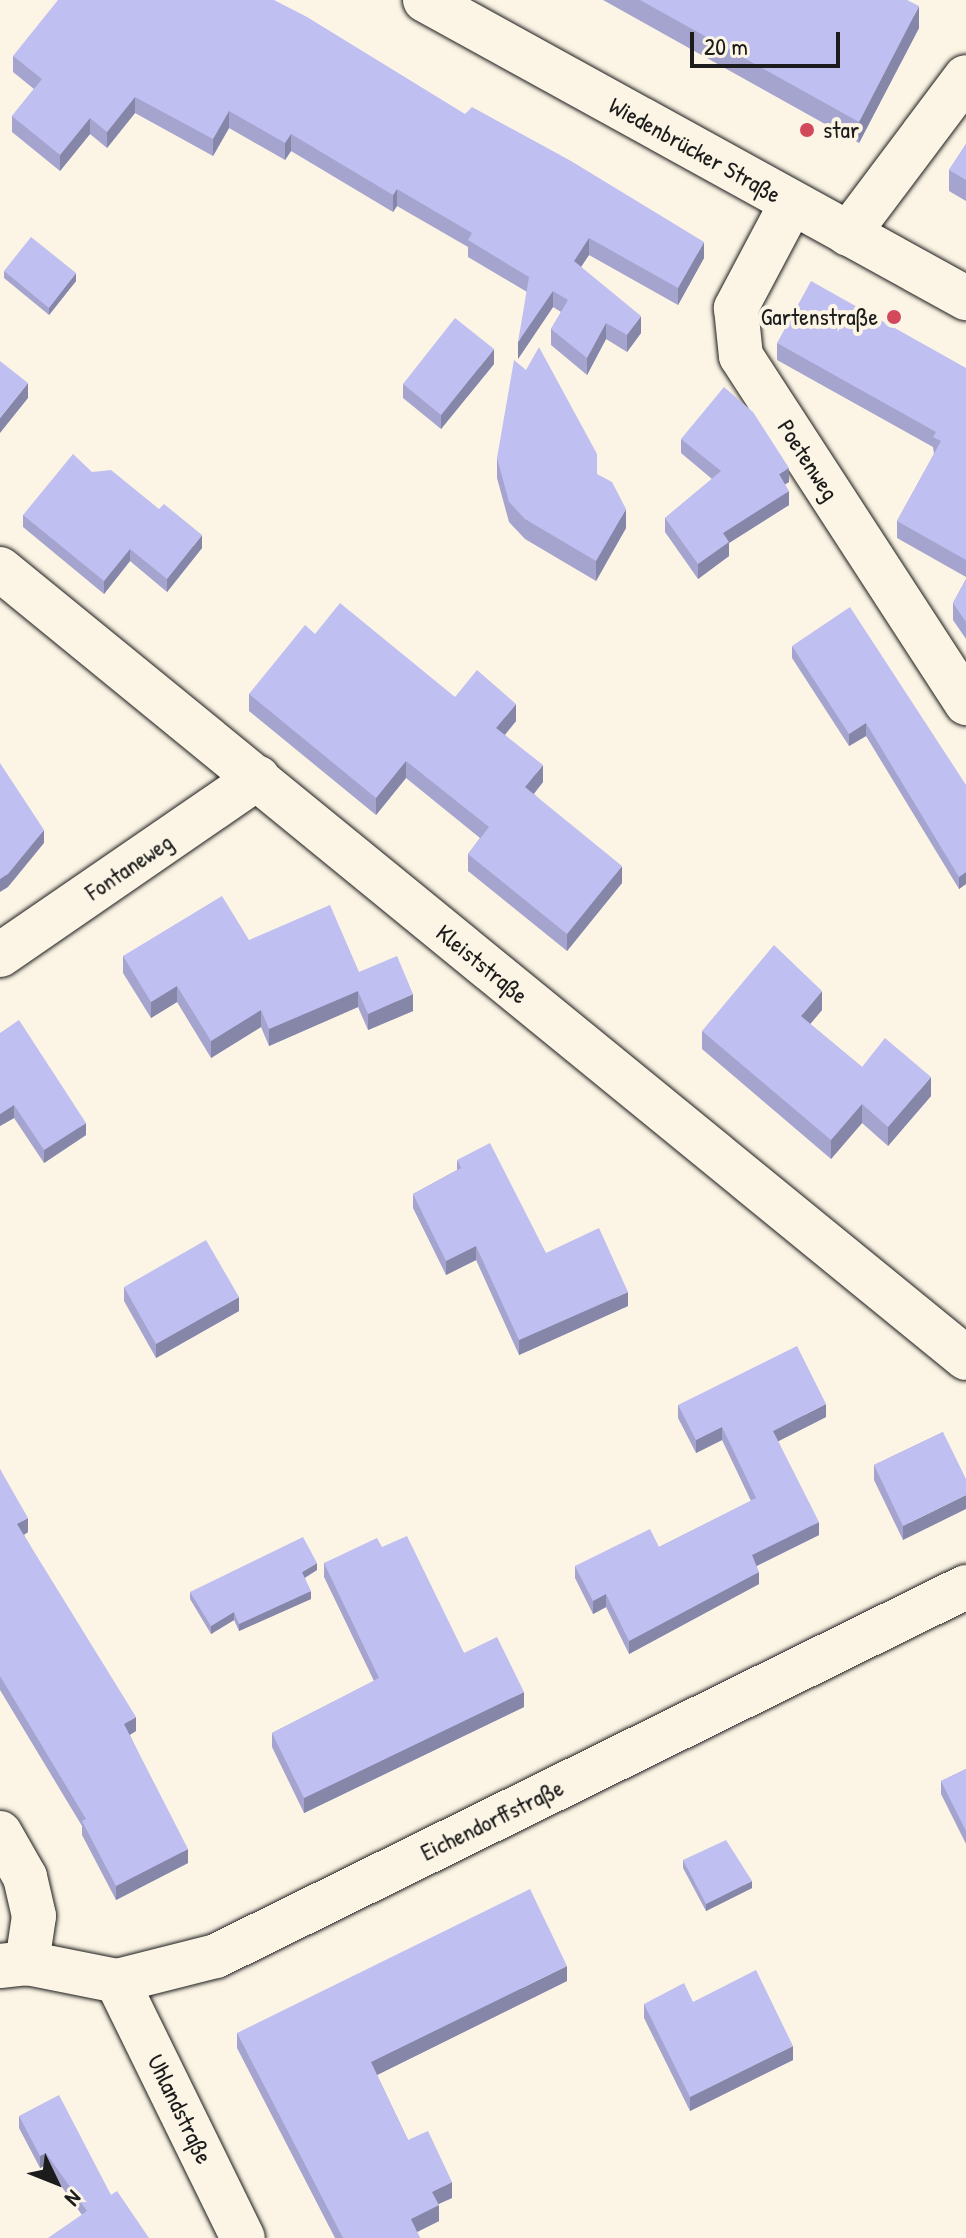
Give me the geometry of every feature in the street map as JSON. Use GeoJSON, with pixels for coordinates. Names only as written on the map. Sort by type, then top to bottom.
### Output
{"type":"FeatureCollection","features":[{"type":"Feature","properties":{"kind":"street","name":"Wiedenbrücker Straße"},"geometry":{"type":"LineString","coordinates":[[425,0],[966,298]]}},
{"type":"Feature","properties":{"kind":"street"},"geometry":{"type":"LineString","coordinates":[[848,234],[966,77]]}},
{"type":"Feature","properties":{"kind":"street","name":"Poetenweg"},"geometry":{"type":"LineString","coordinates":[[791,204],[736,308],[741,356],[966,703]]}},
{"type":"Feature","properties":{"kind":"street","name":"Kleiststraße"},"geometry":{"type":"LineString","coordinates":[[0,569],[966,1358]]}},
{"type":"Feature","properties":{"kind":"street","name":"Fontaneweg"},"geometry":{"type":"LineString","coordinates":[[0,955],[258,778]]}},
{"type":"Feature","properties":{"kind":"street","name":"Eichendorffstraße"},"geometry":{"type":"LineString","coordinates":[[13,1965],[117,1981],[216,1956],[966,1587]]}},
{"type":"Feature","properties":{"kind":"street"},"geometry":{"type":"LineString","coordinates":[[0,1833],[25,1877],[34,1916],[13,1965]]}},
{"type":"Feature","properties":{"kind":"street","name":"Uhlandstraße"},"geometry":{"type":"LineString","coordinates":[[117,1981],[243,2238]]}},
{"type":"Feature","properties":{"kind":"building"},"geometry":{"type":"Polygon","coordinates":[[[58,0],[274,0],[465,114],[472,107],[571,161],[704,242],[678,288],[589,238],[574,261],[641,316],[627,335],[606,323],[587,358],[551,329],[568,300],[553,291],[518,342],[529,277],[468,240],[472,233],[397,189],[393,195],[291,134],[285,143],[229,111],[213,139],[135,97],[107,132],[90,118],[60,155],[12,116],[42,79],[13,56],[58,0]]]}},
{"type":"Feature","properties":{"kind":"building"},"geometry":{"type":"Polygon","coordinates":[[[640,0],[907,0],[919,6],[859,122],[640,0]]]}},
{"type":"Feature","properties":{"kind":"building"},"geometry":{"type":"Polygon","coordinates":[[[966,144],[966,180],[949,170],[966,144]]]}},
{"type":"Feature","properties":{"kind":"building"},"geometry":{"type":"Polygon","coordinates":[[[31,237],[76,273],[49,308],[4,271],[31,237]]]}},
{"type":"Feature","properties":{"kind":"building"},"geometry":{"type":"Polygon","coordinates":[[[811,281],[966,368],[966,560],[897,521],[941,441],[933,437],[936,432],[777,343],[811,281]]]}},
{"type":"Feature","properties":{"kind":"building"},"geometry":{"type":"Polygon","coordinates":[[[455,318],[494,349],[441,415],[403,384],[455,318]]]}},
{"type":"Feature","properties":{"kind":"building"},"geometry":{"type":"Polygon","coordinates":[[[539,347],[597,454],[597,474],[612,482],[626,509],[596,561],[525,519],[509,502],[497,458],[514,360],[526,370],[539,347]]]}},
{"type":"Feature","properties":{"kind":"building"},"geometry":{"type":"Polygon","coordinates":[[[0,361],[28,383],[0,418],[0,361]]]}},
{"type":"Feature","properties":{"kind":"building"},"geometry":{"type":"Polygon","coordinates":[[[724,387],[753,412],[789,468],[779,474],[789,491],[723,533],[729,542],[698,564],[665,518],[721,471],[681,439],[724,387]]]}},
{"type":"Feature","properties":{"kind":"building"},"geometry":{"type":"Polygon","coordinates":[[[73,454],[92,472],[111,470],[159,509],[164,504],[202,535],[167,579],[130,549],[104,581],[23,515],[73,454]]]}},
{"type":"Feature","properties":{"kind":"building"},"geometry":{"type":"Polygon","coordinates":[[[966,579],[966,622],[953,603],[966,579]]]}},
{"type":"Feature","properties":{"kind":"building"},"geometry":{"type":"Polygon","coordinates":[[[340,603],[455,697],[477,670],[516,704],[496,728],[543,765],[525,787],[622,866],[567,934],[468,854],[489,827],[406,761],[376,798],[249,694],[305,625],[315,634],[340,603]]]}},
{"type":"Feature","properties":{"kind":"building"},"geometry":{"type":"Polygon","coordinates":[[[850,607],[966,785],[966,872],[959,877],[866,723],[849,734],[792,646],[850,607]]]}},
{"type":"Feature","properties":{"kind":"building"},"geometry":{"type":"Polygon","coordinates":[[[0,763],[44,830],[8,874],[0,879],[0,763]]]}},
{"type":"Feature","properties":{"kind":"building"},"geometry":{"type":"Polygon","coordinates":[[[222,896],[249,940],[330,905],[359,972],[397,956],[413,994],[368,1014],[358,991],[269,1029],[261,1010],[211,1041],[177,986],[151,1002],[123,956],[222,896]]]}},
{"type":"Feature","properties":{"kind":"building"},"geometry":{"type":"Polygon","coordinates":[[[774,945],[822,991],[801,1016],[862,1067],[885,1038],[931,1077],[888,1127],[862,1104],[831,1140],[702,1031],[774,945]]]}},
{"type":"Feature","properties":{"kind":"building"},"geometry":{"type":"Polygon","coordinates":[[[19,1020],[86,1123],[44,1150],[14,1105],[0,1114],[0,1033],[19,1020]]]}},
{"type":"Feature","properties":{"kind":"building"},"geometry":{"type":"Polygon","coordinates":[[[490,1143],[546,1253],[599,1228],[628,1292],[519,1340],[476,1246],[446,1261],[413,1194],[461,1168],[457,1160],[490,1143]]]}},
{"type":"Feature","properties":{"kind":"building"},"geometry":{"type":"Polygon","coordinates":[[[206,1240],[239,1297],[156,1344],[124,1287],[206,1240]]]}},
{"type":"Feature","properties":{"kind":"building"},"geometry":{"type":"Polygon","coordinates":[[[797,1346],[826,1404],[773,1431],[819,1522],[752,1555],[759,1572],[629,1641],[606,1594],[593,1601],[575,1566],[650,1529],[659,1547],[756,1498],[722,1427],[696,1440],[678,1405],[797,1346]]]}},
{"type":"Feature","properties":{"kind":"building"},"geometry":{"type":"Polygon","coordinates":[[[943,1432],[966,1479],[966,1495],[903,1526],[874,1465],[943,1432]]]}},
{"type":"Feature","properties":{"kind":"building"},"geometry":{"type":"Polygon","coordinates":[[[0,1469],[28,1518],[17,1524],[136,1717],[124,1724],[188,1849],[116,1886],[82,1821],[86,1819],[0,1676],[0,1469]]]}},
{"type":"Feature","properties":{"kind":"building"},"geometry":{"type":"Polygon","coordinates":[[[407,1536],[464,1653],[497,1637],[524,1692],[304,1798],[272,1733],[379,1678],[324,1563],[377,1538],[382,1547],[407,1536]]]}},
{"type":"Feature","properties":{"kind":"building"},"geometry":{"type":"Polygon","coordinates":[[[303,1537],[317,1563],[302,1572],[311,1591],[239,1624],[234,1612],[211,1626],[190,1592],[303,1537]]]}},
{"type":"Feature","properties":{"kind":"building"},"geometry":{"type":"Polygon","coordinates":[[[966,1769],[966,1831],[941,1781],[966,1769]]]}},
{"type":"Feature","properties":{"kind":"building"},"geometry":{"type":"Polygon","coordinates":[[[726,1840],[752,1881],[706,1904],[683,1860],[726,1840]]]}},
{"type":"Feature","properties":{"kind":"building"},"geometry":{"type":"Polygon","coordinates":[[[530,1889],[567,1966],[371,2062],[408,2140],[428,2131],[452,2182],[432,2192],[439,2205],[411,2219],[420,2238],[343,2238],[237,2033],[530,1889]]]}},
{"type":"Feature","properties":{"kind":"building"},"geometry":{"type":"Polygon","coordinates":[[[756,1970],[793,2046],[690,2097],[644,2004],[684,1983],[693,2002],[756,1970]]]}},
{"type":"Feature","properties":{"kind":"building"},"geometry":{"type":"Polygon","coordinates":[[[59,2095],[111,2195],[117,2191],[149,2238],[48,2238],[87,2211],[46,2153],[40,2156],[19,2116],[59,2095]]]}},
{"type":"Feature","properties":{"kind":"place","name":"star"},"geometry":{"type":"Point","coordinates":[807,130]}},
{"type":"Feature","properties":{"kind":"place","name":"Gartenstraße"},"geometry":{"type":"Point","coordinates":[894,317]}}]}
